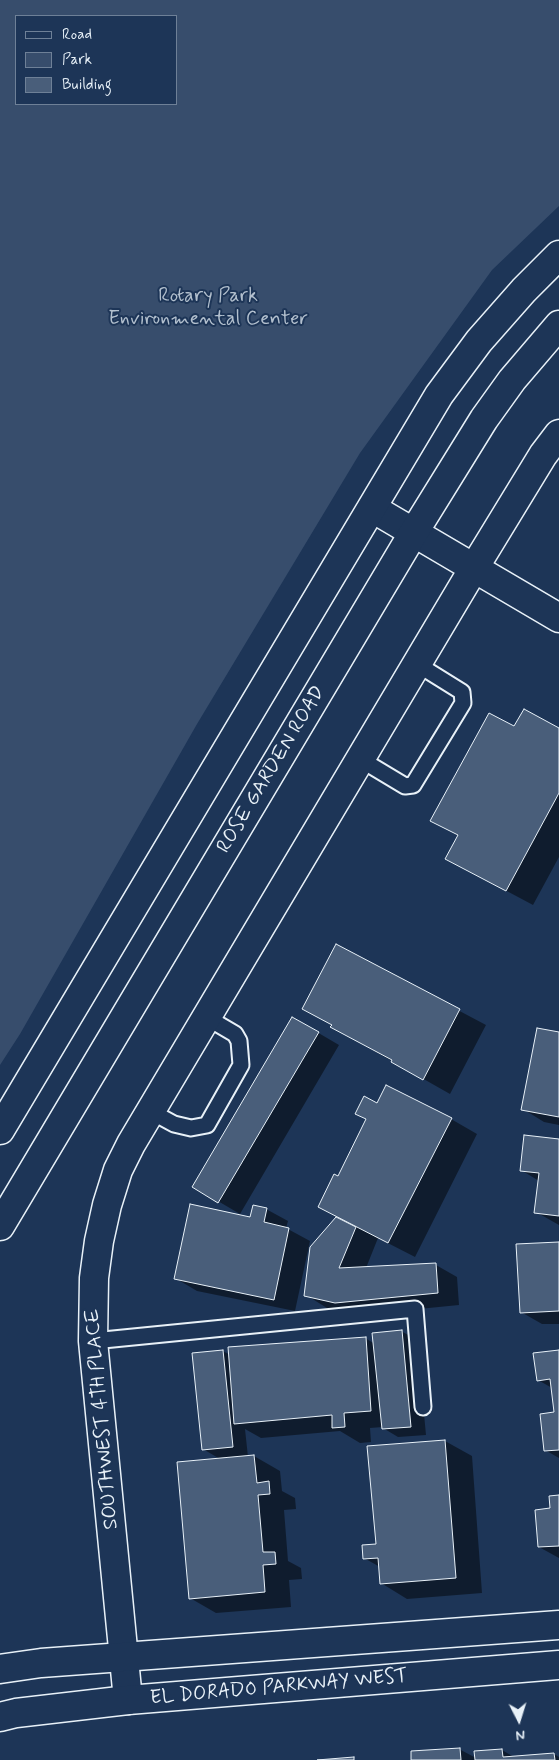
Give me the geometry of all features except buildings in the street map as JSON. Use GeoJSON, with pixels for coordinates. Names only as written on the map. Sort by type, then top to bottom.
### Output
{"type":"FeatureCollection","features":[{"type":"Feature","properties":{"kind":"street"},"geometry":{"type":"LineString","coordinates":[[0,1130],[439,395],[468,356],[524,290],[559,255]]}},
{"type":"Feature","properties":{"kind":"street","name":"ROSE GARDEN ROAD"},"geometry":{"type":"LineString","coordinates":[[0,1226],[414,532],[484,419],[512,380],[559,325]]}},
{"type":"Feature","properties":{"kind":"street"},"geometry":{"type":"LineString","coordinates":[[150,1111],[474,568],[543,455],[559,434]]}},
{"type":"Feature","properties":{"kind":"street"},"geometry":{"type":"LineString","coordinates":[[372,508],[559,618]]}},
{"type":"Feature","properties":{"kind":"street","name":"SOUTHWEST 4TH PLACE"},"geometry":{"type":"LineString","coordinates":[[128,1700],[93,1341],[94,1278],[99,1241],[107,1205],[118,1170],[150,1111]]}},
{"type":"Feature","properties":{"kind":"street","name":"EL DORADO PARKWAY WEST"},"geometry":{"type":"LineString","coordinates":[[0,1669],[41,1663],[559,1625]]}},
{"type":"Feature","properties":{"kind":"street","name":"EL DORADO PARKWAY WEST"},"geometry":{"type":"LineString","coordinates":[[0,1717],[16,1713],[128,1700],[559,1665]]}},
{"type":"Feature","properties":{"kind":"lane"},"geometry":{"type":"LineString","coordinates":[[360,759],[405,786],[413,785],[463,703],[462,692],[417,664]]}},
{"type":"Feature","properties":{"kind":"lane"},"geometry":{"type":"LineString","coordinates":[[150,1111],[174,1124],[191,1128],[207,1124],[241,1065],[240,1041],[235,1034],[206,1017]]}},
{"type":"Feature","properties":{"kind":"lane"},"geometry":{"type":"LineString","coordinates":[[93,1341],[414,1309],[423,1406]]}},
{"type":"Feature","properties":{"kind":"green space","name":"Rotary Park Environmental Center"},"geometry":{"type":"Polygon","coordinates":[[[0,0],[559,0],[559,206],[492,270],[360,453],[197,724],[20,1034],[0,1065],[0,0]]]}}]}
